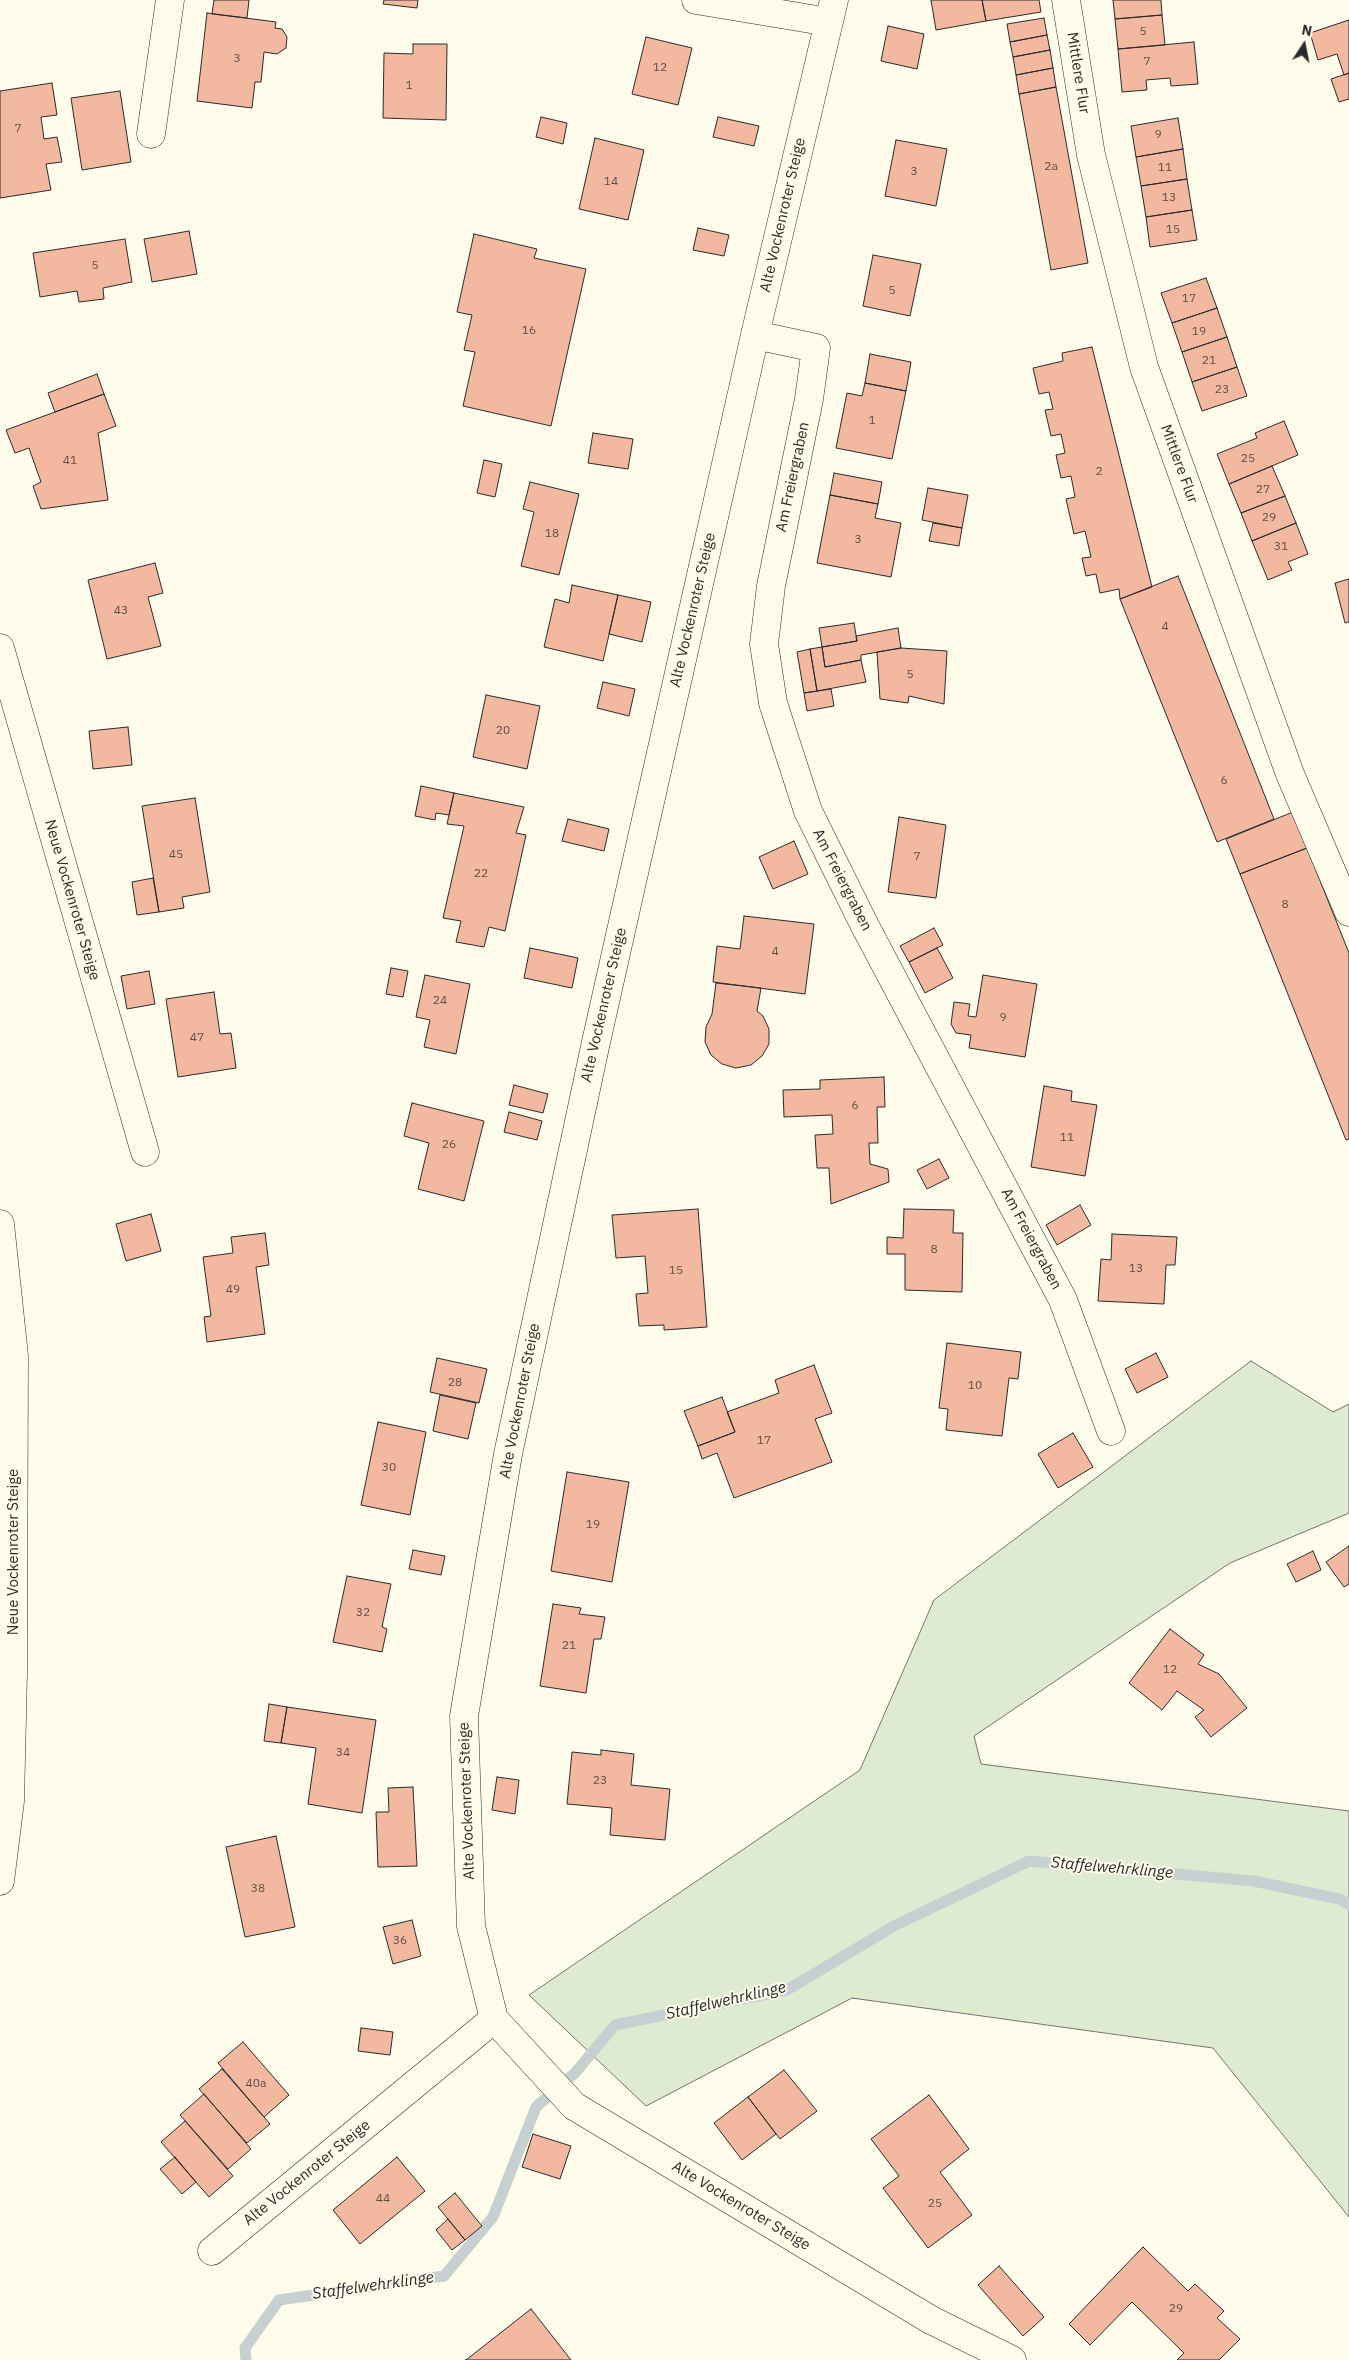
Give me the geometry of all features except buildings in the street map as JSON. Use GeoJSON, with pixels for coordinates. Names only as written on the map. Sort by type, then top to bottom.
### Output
{"type":"FeatureCollection","features":[{"type":"Feature","properties":{"kind":"street"},"geometry":{"type":"LineString","coordinates":[[151,134],[170,0]]}},
{"type":"Feature","properties":{"kind":"street"},"geometry":{"type":"LineString","coordinates":[[696,0],[831,11]]}},
{"type":"Feature","properties":{"kind":"street","name":"Mittlere Flur"},"geometry":{"type":"LineString","coordinates":[[1066,0],[1091,155],[1144,366],[1290,774],[1349,912]]}},
{"type":"Feature","properties":{"kind":"street","name":"Alte Vockenroter Steige"},"geometry":{"type":"LineString","coordinates":[[831,11],[755,335],[596,1042],[508,1454],[464,1716],[470,1926],[494,2019],[574,2106],[931,2320],[1012,2360]]}},
{"type":"Feature","properties":{"kind":"street","name":"Am Freiergraben"},"geometry":{"type":"LineString","coordinates":[[755,335],[816,348],[809,399],[771,586],[764,644],[772,703],[808,811],[870,935],[1063,1300],[1111,1431]]}},
{"type":"Feature","properties":{"kind":"street","name":"Neue Vockenroter Steige"},"geometry":{"type":"LineString","coordinates":[[0,648],[145,1152]]}},
{"type":"Feature","properties":{"kind":"street","name":"Neue Vockenroter Steige"},"geometry":{"type":"LineString","coordinates":[[0,1224],[14,1356],[13,1674],[10,1791],[0,1880]]}},
{"type":"Feature","properties":{"kind":"street","name":"Alte Vockenroter Steige"},"geometry":{"type":"LineString","coordinates":[[212,2251],[494,2019]]}},
{"type":"Feature","properties":{"kind":"green space"},"geometry":{"type":"Polygon","coordinates":[[[1251,1361],[1333,1412],[1349,1404],[1349,1513],[1230,1563],[974,1736],[981,1764],[1349,1811],[1349,2217],[1213,2048],[852,1998],[646,2106],[529,1995],[860,1770],[934,1600],[1251,1361]]]}},
{"type":"Feature","properties":{"kind":"waterway","name":"Staffelwehrklinge"},"geometry":{"type":"LineString","coordinates":[[246,2360],[245,2348],[279,2300],[444,2276],[493,2217],[536,2107],[575,2073],[615,2025],[787,1990],[894,1926],[1029,1861],[1254,1881],[1339,1899],[1349,1904]]}}]}
